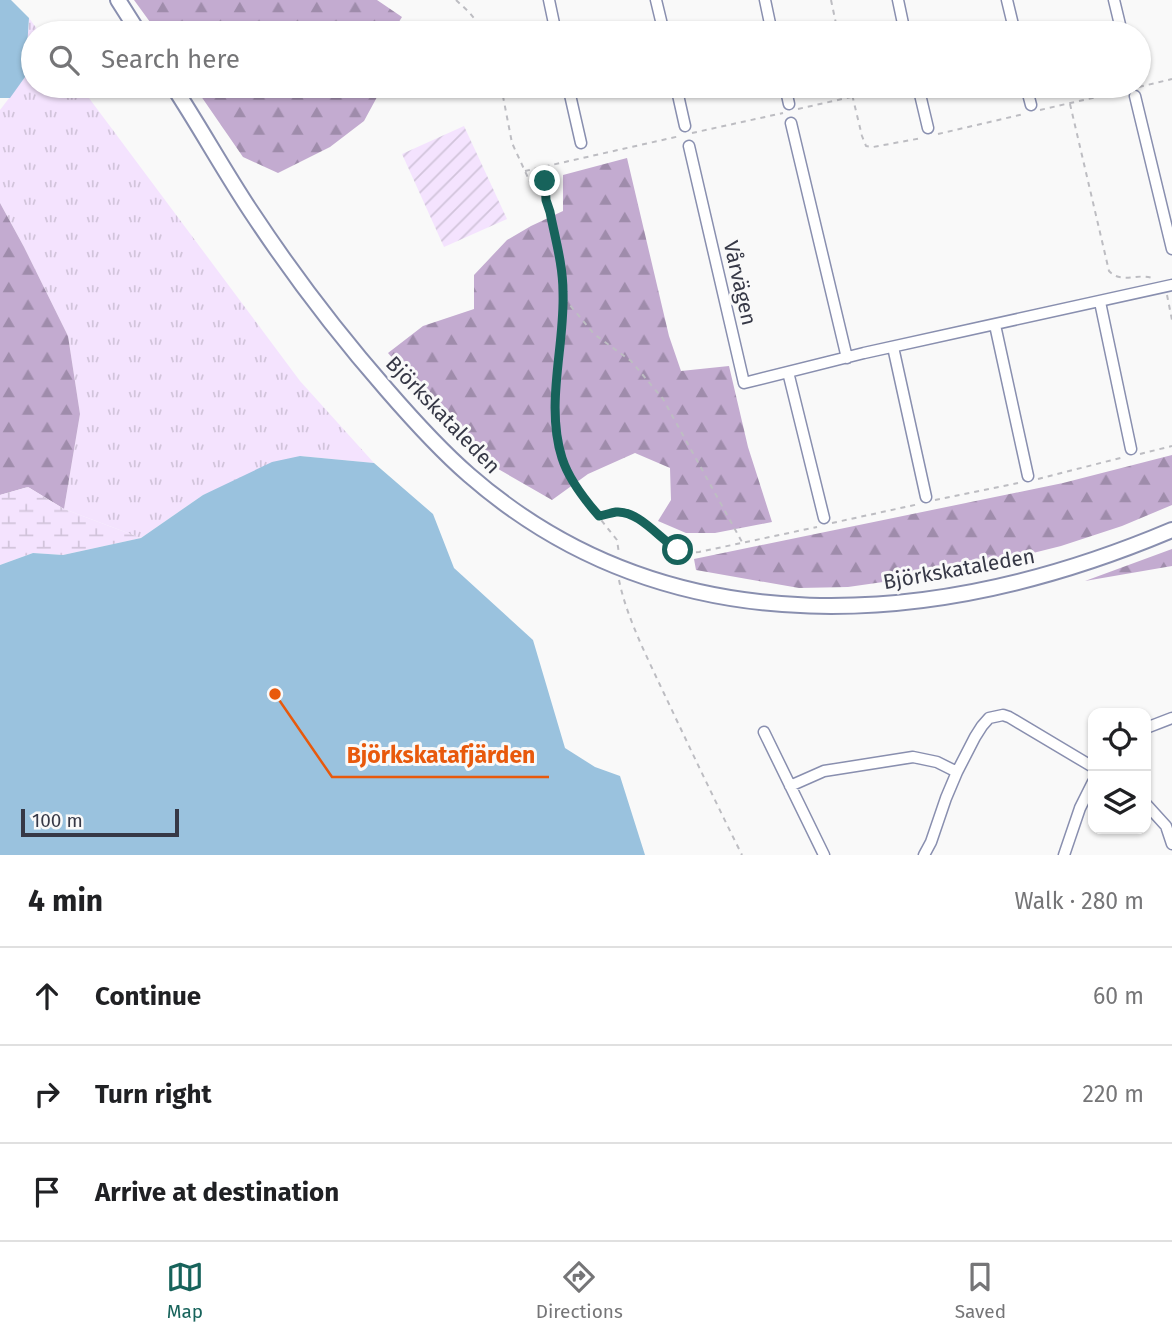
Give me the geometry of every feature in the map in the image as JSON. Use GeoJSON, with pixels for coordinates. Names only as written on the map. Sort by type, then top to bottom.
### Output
{"type":"FeatureCollection","features":[{"type":"Feature","properties":{"kind":"main road"},"geometry":{"type":"LineString","coordinates":[[118,0],[131,21]]}},
{"type":"Feature","properties":{"kind":"main road","name":"Björkskataleden"},"geometry":{"type":"LineString","coordinates":[[180,98],[251,212],[311,298],[402,408],[443,451],[491,494],[539,526],[589,554],[637,574],[716,595],[779,605],[857,606],[932,599],[1022,582],[1087,563],[1172,530]]}},
{"type":"Feature","properties":{"kind":"street"},"geometry":{"type":"LineString","coordinates":[[549,0],[553,21]]}},
{"type":"Feature","properties":{"kind":"street"},"geometry":{"type":"LineString","coordinates":[[656,0],[661,21]]}},
{"type":"Feature","properties":{"kind":"street"},"geometry":{"type":"LineString","coordinates":[[765,0],[769,21]]}},
{"type":"Feature","properties":{"kind":"street"},"geometry":{"type":"LineString","coordinates":[[898,0],[902,21]]}},
{"type":"Feature","properties":{"kind":"street"},"geometry":{"type":"LineString","coordinates":[[1007,0],[1012,21]]}},
{"type":"Feature","properties":{"kind":"street"},"geometry":{"type":"LineString","coordinates":[[1114,0],[1119,21]]}},
{"type":"Feature","properties":{"kind":"street"},"geometry":{"type":"LineString","coordinates":[[571,98],[581,143]]}},
{"type":"Feature","properties":{"kind":"street"},"geometry":{"type":"LineString","coordinates":[[679,98],[685,126]]}},
{"type":"Feature","properties":{"kind":"street"},"geometry":{"type":"LineString","coordinates":[[788,98],[789,104]]}},
{"type":"Feature","properties":{"kind":"street"},"geometry":{"type":"LineString","coordinates":[[921,98],[928,128]]}},
{"type":"Feature","properties":{"kind":"street"},"geometry":{"type":"LineString","coordinates":[[1029,98],[1031,105]]}},
{"type":"Feature","properties":{"kind":"street"},"geometry":{"type":"LineString","coordinates":[[1135,98],[1172,249]]}},
{"type":"Feature","properties":{"kind":"street"},"geometry":{"type":"LineString","coordinates":[[791,123],[847,358]]}},
{"type":"Feature","properties":{"kind":"street","name":"Vårvägen"},"geometry":{"type":"LineString","coordinates":[[689,146],[744,383],[1167,286]]}},
{"type":"Feature","properties":{"kind":"street"},"geometry":{"type":"LineString","coordinates":[[1100,302],[1132,449]]}},
{"type":"Feature","properties":{"kind":"street"},"geometry":{"type":"LineString","coordinates":[[995,325],[1028,476]]}},
{"type":"Feature","properties":{"kind":"street"},"geometry":{"type":"LineString","coordinates":[[893,347],[926,497]]}},
{"type":"Feature","properties":{"kind":"street"},"geometry":{"type":"LineString","coordinates":[[788,372],[824,518]]}},
{"type":"Feature","properties":{"kind":"street"},"geometry":{"type":"LineString","coordinates":[[924,855],[957,772],[987,720],[996,716],[1009,717],[1088,764]]}},
{"type":"Feature","properties":{"kind":"street"},"geometry":{"type":"LineString","coordinates":[[1151,726],[1172,718]]}},
{"type":"Feature","properties":{"kind":"street"},"geometry":{"type":"LineString","coordinates":[[764,732],[824,855]]}},
{"type":"Feature","properties":{"kind":"street"},"geometry":{"type":"LineString","coordinates":[[790,786],[824,771],[913,757],[937,762],[957,772]]}},
{"type":"Feature","properties":{"kind":"street"},"geometry":{"type":"LineString","coordinates":[[1064,855],[1088,792]]}},
{"type":"Feature","properties":{"kind":"street"},"geometry":{"type":"LineString","coordinates":[[1151,810],[1166,827],[1172,844]]}},
{"type":"Feature","properties":{"kind":"path"},"geometry":{"type":"LineString","coordinates":[[456,0],[476,21]]}},
{"type":"Feature","properties":{"kind":"path"},"geometry":{"type":"LineString","coordinates":[[831,0],[835,21]]}},
{"type":"Feature","properties":{"kind":"path"},"geometry":{"type":"LineString","coordinates":[[1151,84],[1172,79]]}},
{"type":"Feature","properties":{"kind":"path"},"geometry":{"type":"LineString","coordinates":[[504,98],[512,142],[530,182],[546,200]]}},
{"type":"Feature","properties":{"kind":"path"},"geometry":{"type":"LineString","coordinates":[[853,98],[862,136],[869,147],[930,136],[1090,98]]}},
{"type":"Feature","properties":{"kind":"path"},"geometry":{"type":"LineString","coordinates":[[1069,103],[1109,271],[1119,278],[1150,277],[1167,286],[1172,320]]}},
{"type":"Feature","properties":{"kind":"path"},"geometry":{"type":"LineString","coordinates":[[548,166],[544,183],[563,297],[556,390],[557,438],[569,474],[617,540],[619,556]]}},
{"type":"Feature","properties":{"kind":"path"},"geometry":{"type":"LineString","coordinates":[[563,297],[594,334],[631,361],[663,399],[743,543]]}},
{"type":"Feature","properties":{"kind":"path"},"geometry":{"type":"LineString","coordinates":[[599,516],[616,512],[632,515],[668,544],[689,552],[743,543],[1028,481],[1172,446]]}},
{"type":"Feature","properties":{"kind":"path"},"geometry":{"type":"LineString","coordinates":[[619,579],[626,604],[653,670],[742,855]]}},
{"type":"Feature","properties":{"kind":"green space"},"geometry":{"type":"Polygon","coordinates":[[[134,0],[377,0],[402,17],[400,21],[149,21],[134,0]]]}},
{"type":"Feature","properties":{"kind":"green space"},"geometry":{"type":"Polygon","coordinates":[[[21,82],[21,98],[89,98],[300,381],[374,463],[300,456],[203,495],[141,538],[64,509],[80,414],[68,336],[0,203],[0,110],[21,82]]]}},
{"type":"Feature","properties":{"kind":"green space"},"geometry":{"type":"Polygon","coordinates":[[[202,98],[376,98],[364,121],[330,147],[278,173],[243,157],[202,98]]]}},
{"type":"Feature","properties":{"kind":"green space"},"geometry":{"type":"Polygon","coordinates":[[[464,126],[507,219],[444,247],[402,154],[464,126]]]}},
{"type":"Feature","properties":{"kind":"green space"},"geometry":{"type":"Polygon","coordinates":[[[627,158],[669,336],[681,371],[729,366],[748,447],[772,522],[715,533],[686,533],[658,521],[671,500],[670,468],[635,453],[588,474],[552,500],[493,466],[454,429],[388,353],[423,326],[474,309],[474,275],[507,240],[563,211],[563,175],[627,158]]]}},
{"type":"Feature","properties":{"kind":"green space"},"geometry":{"type":"Polygon","coordinates":[[[0,203],[68,336],[80,414],[64,509],[28,487],[0,495],[0,203]]]}},
{"type":"Feature","properties":{"kind":"green space"},"geometry":{"type":"Polygon","coordinates":[[[1172,455],[1172,505],[1122,526],[1009,559],[848,587],[799,588],[696,570],[694,559],[1063,483],[1172,455]]]}},
{"type":"Feature","properties":{"kind":"green space"},"geometry":{"type":"Polygon","coordinates":[[[28,487],[64,509],[141,538],[63,555],[33,553],[0,565],[0,495],[28,487]]]}},
{"type":"Feature","properties":{"kind":"green space"},"geometry":{"type":"Polygon","coordinates":[[[1172,549],[1172,566],[1085,581],[1172,549]]]}},
{"type":"Feature","properties":{"kind":"water"},"geometry":{"type":"Polygon","coordinates":[[[0,0],[11,0],[29,21],[21,21],[21,83],[10,98],[0,98],[0,0]]]}},
{"type":"Feature","properties":{"kind":"water"},"geometry":{"type":"Polygon","coordinates":[[[300,456],[374,463],[433,514],[454,568],[533,640],[565,748],[595,767],[620,776],[645,855],[0,855],[0,565],[33,553],[63,555],[141,538],[203,495],[272,462],[300,456]]]}},
{"type":"Feature","properties":{"kind":"place","name":"Björkskatafjärden"},"geometry":{"type":"Point","coordinates":[275,694]}},
{"type":"Feature","properties":{"kind":"route"},"geometry":{"type":"LineString","coordinates":[[545,181],[546,200],[563,289],[555,422],[562,457],[569,474],[599,516],[616,512],[632,515],[678,550]]}}]}
